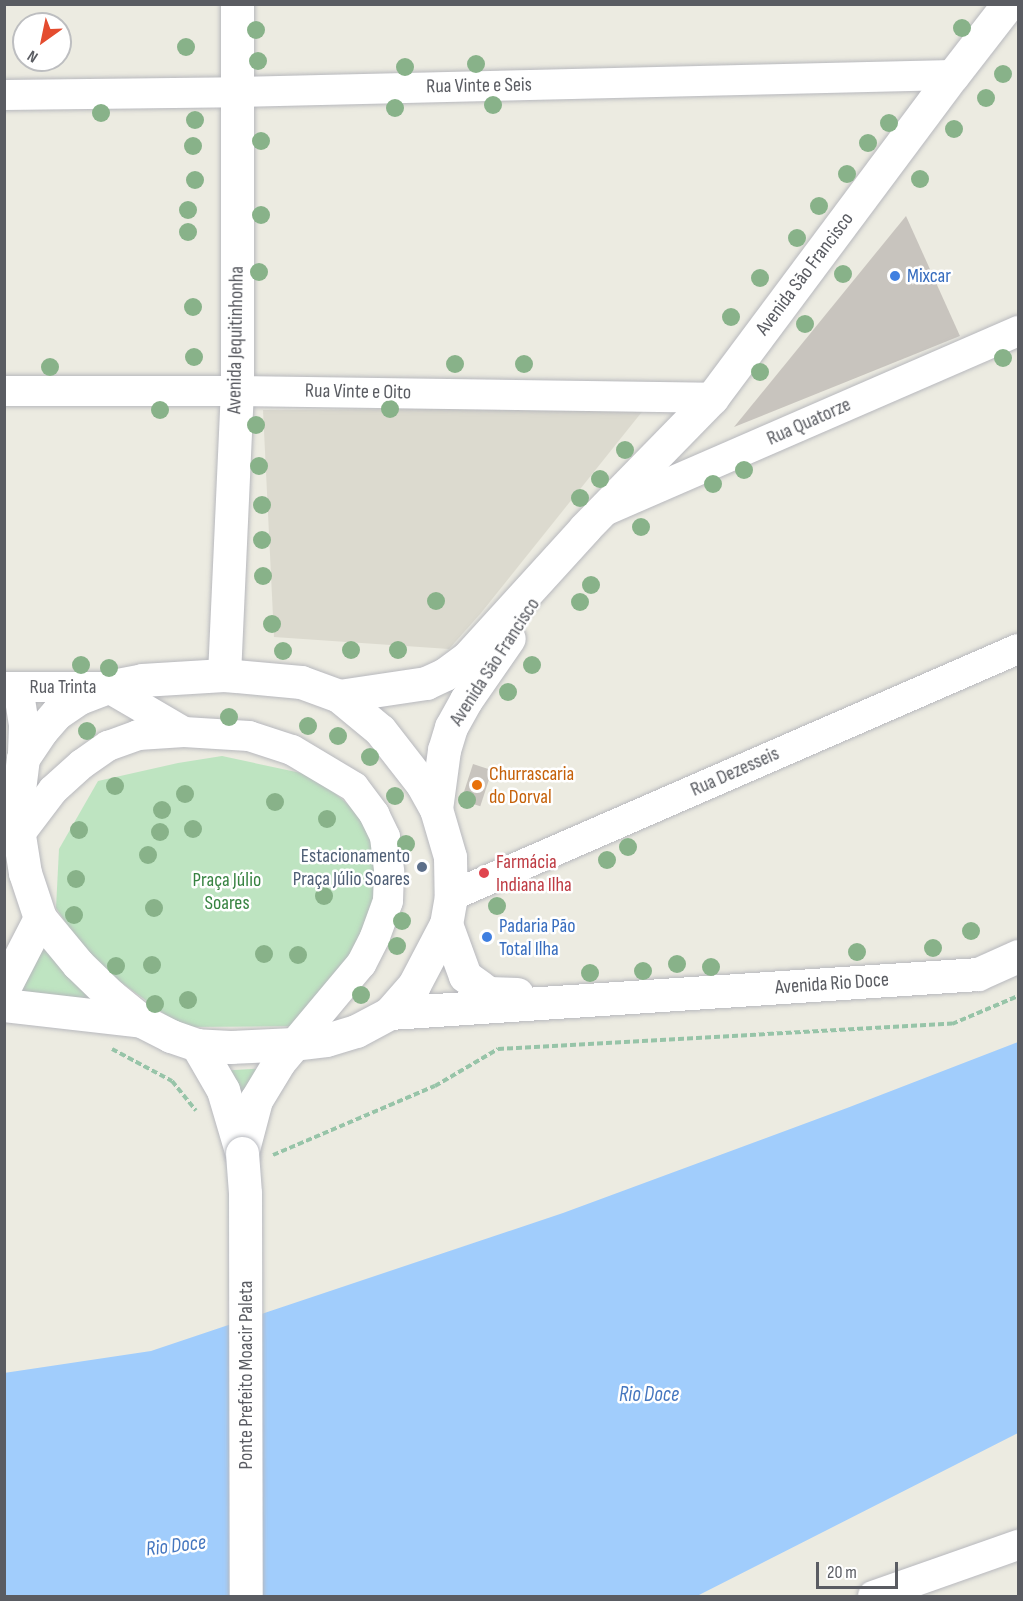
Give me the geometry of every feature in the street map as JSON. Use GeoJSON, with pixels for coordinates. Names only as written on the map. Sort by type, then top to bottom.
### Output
{"type":"FeatureCollection","features":[{"type":"Feature","properties":{"kind":"street","name":"Avenida Jequitinhonha"},"geometry":{"type":"LineString","coordinates":[[224,675],[237,391],[237,4]]}},
{"type":"Feature","properties":{"kind":"street","name":"Avenida São Francisco"},"geometry":{"type":"LineString","coordinates":[[339,696],[426,683],[445,674],[466,659],[592,521],[712,398],[1008,4]]}},
{"type":"Feature","properties":{"kind":"street","name":"Rua Vinte e Seis"},"geometry":{"type":"LineString","coordinates":[[4,94],[237,92],[953,75]]}},
{"type":"Feature","properties":{"kind":"street","name":"Rua Quatorze"},"geometry":{"type":"LineString","coordinates":[[592,521],[1018,331]]}},
{"type":"Feature","properties":{"kind":"street","name":"Rua Vinte e Oito"},"geometry":{"type":"LineString","coordinates":[[4,391],[237,391],[712,398]]}},
{"type":"Feature","properties":{"kind":"street","name":"Avenida São Francisco"},"geometry":{"type":"LineString","coordinates":[[436,809],[444,750],[451,727],[466,700],[592,521]]}},
{"type":"Feature","properties":{"kind":"street","name":"Rua Dezesseis"},"geometry":{"type":"LineString","coordinates":[[449,910],[1018,649]]}},
{"type":"Feature","properties":{"kind":"street"},"geometry":{"type":"LineString","coordinates":[[4,1005],[142,1021],[197,1045],[230,1047],[326,1040],[356,1031],[390,1013],[414,985],[449,910],[450,857],[436,809],[422,784],[380,730],[339,696],[301,682],[224,675],[142,681],[107,687],[79,698],[57,713],[23,758],[18,798],[19,835],[25,873],[40,918],[78,964],[142,1021]]}},
{"type":"Feature","properties":{"kind":"street","name":"Rua Trinta"},"geometry":{"type":"LineString","coordinates":[[23,758],[24,725],[11,687],[107,687]]}},
{"type":"Feature","properties":{"kind":"street"},"geometry":{"type":"LineString","coordinates":[[107,687],[184,732]]}},
{"type":"Feature","properties":{"kind":"street"},"geometry":{"type":"LineString","coordinates":[[19,835],[53,790],[108,746],[138,735],[184,732],[249,736],[292,750],[354,787],[374,814],[385,837],[389,872],[388,901],[375,937],[361,963],[344,987],[294,1044]]}},
{"type":"Feature","properties":{"kind":"street","name":"Avenida Rio Doce"},"geometry":{"type":"LineString","coordinates":[[449,910],[465,976],[488,993],[642,996]]}},
{"type":"Feature","properties":{"kind":"street"},"geometry":{"type":"LineString","coordinates":[[4,988],[40,918]]}},
{"type":"Feature","properties":{"kind":"street","name":"Avenida Rio Doce"},"geometry":{"type":"LineString","coordinates":[[390,1013],[978,974],[1018,956]]}},
{"type":"Feature","properties":{"kind":"street","name":"Ponte Prefeito Moacir Paleta"},"geometry":{"type":"LineString","coordinates":[[242,1158],[256,1100],[279,1062],[294,1044]]}},
{"type":"Feature","properties":{"kind":"street","name":"Ponte Prefeito Moacir Paleta"},"geometry":{"type":"LineString","coordinates":[[197,1045],[223,1090],[242,1158],[245,1193],[246,1596]]}},
{"type":"Feature","properties":{"kind":"street"},"geometry":{"type":"LineString","coordinates":[[873,1596],[939,1585],[1018,1545]]}},
{"type":"Feature","properties":{"kind":"path"},"geometry":{"type":"LineString","coordinates":[[242,1158],[275,1155],[435,1086],[498,1049],[952,1024],[1018,996]]}},
{"type":"Feature","properties":{"kind":"path"},"geometry":{"type":"LineString","coordinates":[[106,1047],[172,1081],[197,1113]]}},
{"type":"Feature","properties":{"kind":"shaded area"},"geometry":{"type":"Polygon","coordinates":[[[645,408],[481,613],[449,649],[274,637],[263,410],[645,408]]]}},
{"type":"Feature","properties":{"kind":"green space","name":"Praça Júlio Soares"},"geometry":{"type":"Polygon","coordinates":[[[222,756],[315,776],[366,820],[380,884],[361,945],[302,1026],[182,1027],[91,960],[56,908],[59,849],[98,781],[178,763],[222,756]]]}},
{"type":"Feature","properties":{"kind":"green space"},"geometry":{"type":"Polygon","coordinates":[[[42,935],[115,1010],[10,997],[42,935]]]}},
{"type":"Feature","properties":{"kind":"green space"},"geometry":{"type":"Polygon","coordinates":[[[271,1068],[240,1136],[217,1071],[271,1068]]]}},
{"type":"Feature","properties":{"kind":"water","name":"Rio Doce"},"geometry":{"type":"Polygon","coordinates":[[[1018,1042],[1018,1433],[697,1596],[5,1596],[4,1373],[151,1351],[563,1213],[1018,1042]]]}},
{"type":"Feature","properties":{"kind":"building","name":"Mixcar"},"geometry":{"type":"Polygon","coordinates":[[[906,216],[960,336],[734,427],[906,216]]]}},
{"type":"Feature","properties":{"kind":"building","name":"Churrascaria do Dorval"},"geometry":{"type":"Polygon","coordinates":[[[473,764],[492,770],[480,806],[461,800],[473,764]]]}},
{"type":"Feature","properties":{"kind":"place","name":"Mixcar"},"geometry":{"type":"Point","coordinates":[895,276]}},
{"type":"Feature","properties":{"kind":"place","name":"Churrascaria do Dorval"},"geometry":{"type":"Point","coordinates":[477,785]}},
{"type":"Feature","properties":{"kind":"place","name":"Estacionamento Praça Júlio Soares"},"geometry":{"type":"Point","coordinates":[422,867]}},
{"type":"Feature","properties":{"kind":"place","name":"Farmácia Indiana Ilha"},"geometry":{"type":"Point","coordinates":[484,873]}},
{"type":"Feature","properties":{"kind":"place","name":"Padaria Pão Total Ilha"},"geometry":{"type":"Point","coordinates":[487,937]}}]}
